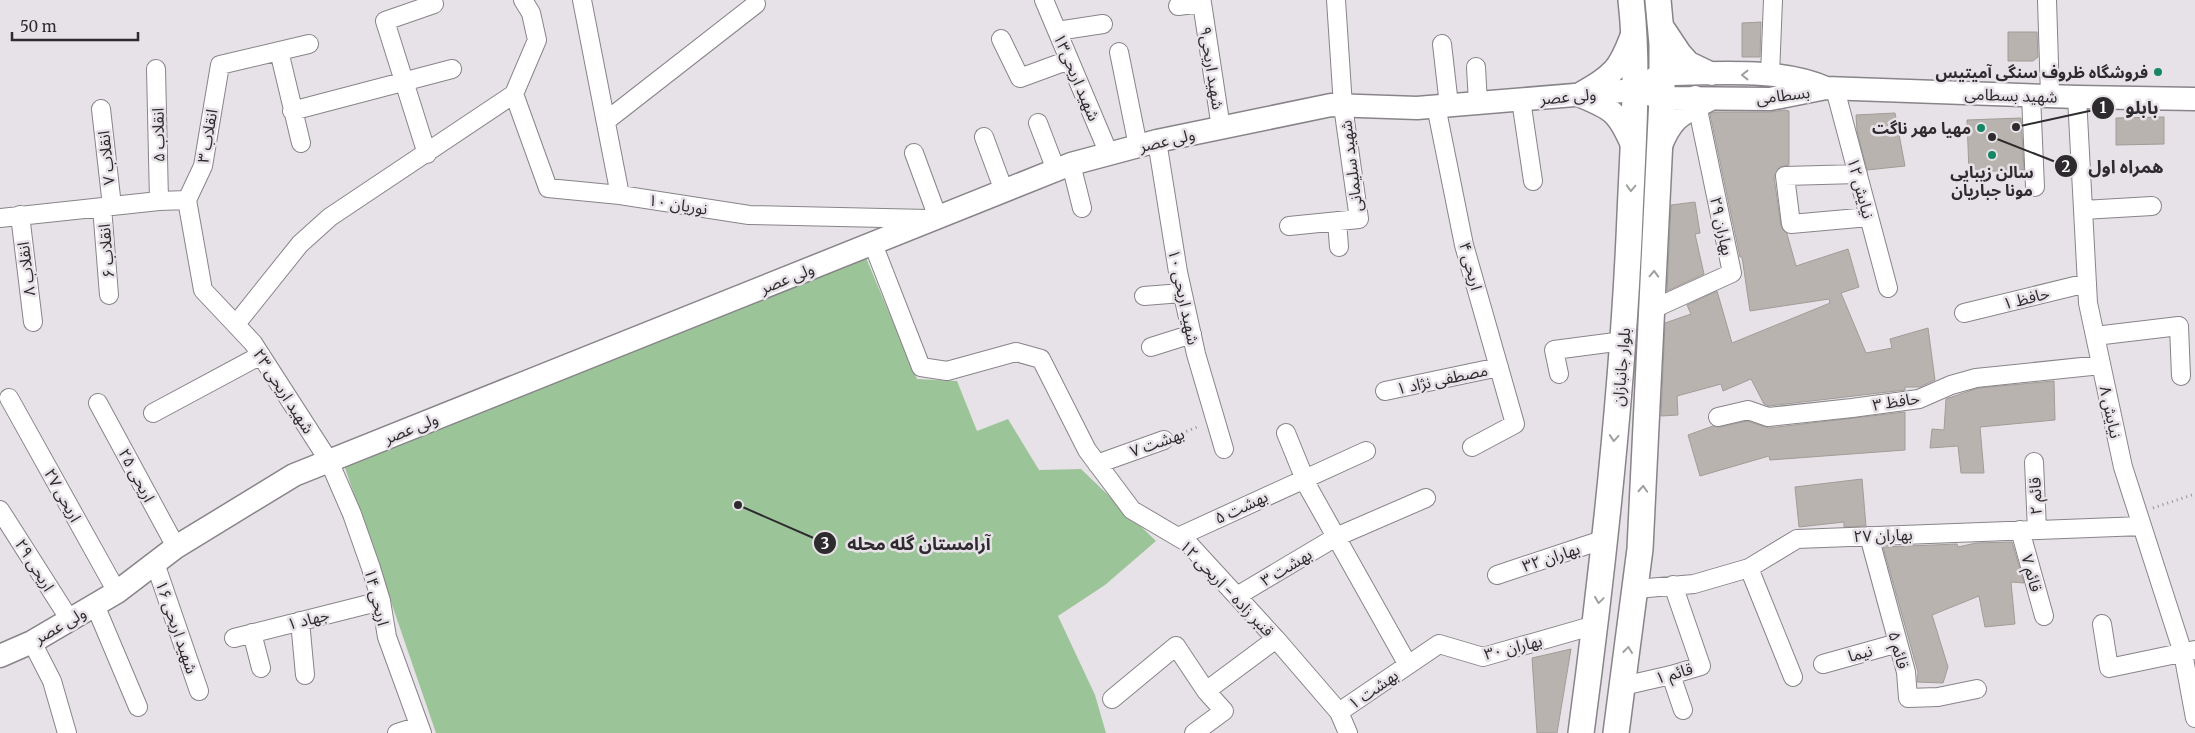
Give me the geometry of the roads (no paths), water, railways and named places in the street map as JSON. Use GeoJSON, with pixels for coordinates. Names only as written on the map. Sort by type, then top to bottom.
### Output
{"type":"FeatureCollection","features":[{"type":"Feature","properties":{"kind":"highway","name":"بلوار جانبازان"},"geometry":{"type":"LineString","coordinates":[[1581,733],[1605,539],[1624,340],[1635,90],[1634,29],[1631,0]]}},
{"type":"Feature","properties":{"kind":"highway","name":"بلوار جانبازان"},"geometry":{"type":"LineString","coordinates":[[1616,733],[1640,549],[1660,148],[1662,86],[1659,11]]}},
{"type":"Feature","properties":{"kind":"main road"},"geometry":{"type":"LineString","coordinates":[[1659,11],[1680,53],[1689,63],[1713,75]]}},
{"type":"Feature","properties":{"kind":"main road"},"geometry":{"type":"LineString","coordinates":[[1578,95],[1614,71],[1623,59],[1634,29]]}},
{"type":"Feature","properties":{"kind":"main road","name":"بسطامی"},"geometry":{"type":"LineString","coordinates":[[1662,86],[1713,75],[1770,75],[1793,77],[1830,89]]}},
{"type":"Feature","properties":{"kind":"main road"},"geometry":{"type":"LineString","coordinates":[[1635,90],[1662,86]]}},
{"type":"Feature","properties":{"kind":"main road","name":"بسطامی"},"geometry":{"type":"LineString","coordinates":[[1662,86],[1700,99],[1770,99],[1830,89]]}},
{"type":"Feature","properties":{"kind":"main road","name":"شهید بسطامی"},"geometry":{"type":"LineString","coordinates":[[1830,89],[2195,99]]}},
{"type":"Feature","properties":{"kind":"main road","name":"ولی عصر"},"geometry":{"type":"LineString","coordinates":[[3,649],[32,642],[117,592],[176,548],[294,475],[1064,167],[1148,144],[1331,105],[1417,108],[1635,90]]}},
{"type":"Feature","properties":{"kind":"main road"},"geometry":{"type":"LineString","coordinates":[[1578,95],[1601,104],[1614,112],[1622,122],[1632,147]]}},
{"type":"Feature","properties":{"kind":"main road"},"geometry":{"type":"LineString","coordinates":[[1660,148],[1666,132],[1675,119],[1700,99]]}},
{"type":"Feature","properties":{"kind":"street"},"geometry":{"type":"LineString","coordinates":[[236,324],[300,244],[330,217],[427,154],[514,94],[537,40],[531,13],[523,0]]}},
{"type":"Feature","properties":{"kind":"street"},"geometry":{"type":"LineString","coordinates":[[582,0],[620,194]]}},
{"type":"Feature","properties":{"kind":"street","name":"شهید اریحی۱۳"},"geometry":{"type":"LineString","coordinates":[[1044,0],[1109,154]]}},
{"type":"Feature","properties":{"kind":"street"},"geometry":{"type":"LineString","coordinates":[[1336,0],[1343,106]]}},
{"type":"Feature","properties":{"kind":"street"},"geometry":{"type":"LineString","coordinates":[[1770,75],[1773,0]]}},
{"type":"Feature","properties":{"kind":"street"},"geometry":{"type":"LineString","coordinates":[[2035,187],[2047,0]]}},
{"type":"Feature","properties":{"kind":"street","name":"شهید اریحی۹"},"geometry":{"type":"LineString","coordinates":[[1178,6],[1202,3],[1221,128]]}},
{"type":"Feature","properties":{"kind":"street"},"geometry":{"type":"LineString","coordinates":[[427,154],[385,21],[434,4]]}},
{"type":"Feature","properties":{"kind":"street"},"geometry":{"type":"LineString","coordinates":[[606,121],[756,4]]}},
{"type":"Feature","properties":{"kind":"street"},"geometry":{"type":"LineString","coordinates":[[1057,31],[1103,24]]}},
{"type":"Feature","properties":{"kind":"street"},"geometry":{"type":"LineString","coordinates":[[1001,38],[1020,78],[1069,60]]}},
{"type":"Feature","properties":{"kind":"street"},"geometry":{"type":"LineString","coordinates":[[301,143],[279,51],[309,44]]}},
{"type":"Feature","properties":{"kind":"street","name":"اریحی ۴"},"geometry":{"type":"LineString","coordinates":[[1442,44],[1442,106],[1464,245],[1515,424],[1472,447]]}},
{"type":"Feature","properties":{"kind":"street","name":"انقلاب ۳"},"geometry":{"type":"LineString","coordinates":[[187,200],[203,166],[220,65],[279,51]]}},
{"type":"Feature","properties":{"kind":"street","name":"شهید اریحی ۱۰"},"geometry":{"type":"LineString","coordinates":[[1119,52],[1148,144],[1168,217],[1182,293],[1224,449]]}},
{"type":"Feature","properties":{"kind":"street"},"geometry":{"type":"LineString","coordinates":[[1476,67],[1478,103]]}},
{"type":"Feature","properties":{"kind":"street","name":"انقلاب ۵"},"geometry":{"type":"LineString","coordinates":[[156,69],[159,201]]}},
{"type":"Feature","properties":{"kind":"street"},"geometry":{"type":"LineString","coordinates":[[292,111],[452,70]]}},
{"type":"Feature","properties":{"kind":"street","name":"نیایش ۱۲"},"geometry":{"type":"LineString","coordinates":[[1830,89],[1858,174],[1888,288]]}},
{"type":"Feature","properties":{"kind":"street","name":"نوریان ۱۰"},"geometry":{"type":"LineString","coordinates":[[514,94],[548,188],[620,194],[749,215],[936,218]]}},
{"type":"Feature","properties":{"kind":"street","name":"نیایش ۸"},"geometry":{"type":"LineString","coordinates":[[2077,97],[2088,303],[2122,467],[2189,652],[2195,718]]}},
{"type":"Feature","properties":{"kind":"street","name":"بهاران ۲۹"},"geometry":{"type":"LineString","coordinates":[[1653,308],[1732,273],[1700,99]]}},
{"type":"Feature","properties":{"kind":"street"},"geometry":{"type":"LineString","coordinates":[[1521,100],[1533,181]]}},
{"type":"Feature","properties":{"kind":"street","name":"شهید سلیمانی"},"geometry":{"type":"LineString","coordinates":[[1289,226],[1359,219],[1343,106]]}},
{"type":"Feature","properties":{"kind":"street","name":"انقلاب ۷"},"geometry":{"type":"LineString","coordinates":[[101,110],[107,206]]}},
{"type":"Feature","properties":{"kind":"street"},"geometry":{"type":"LineString","coordinates":[[1038,123],[1064,167],[1082,208]]}},
{"type":"Feature","properties":{"kind":"street"},"geometry":{"type":"LineString","coordinates":[[984,137],[1004,191]]}},
{"type":"Feature","properties":{"kind":"street"},"geometry":{"type":"LineString","coordinates":[[914,153],[936,218]]}},
{"type":"Feature","properties":{"kind":"street"},"geometry":{"type":"LineString","coordinates":[[1858,174],[1786,176],[1792,224],[1869,217]]}},
{"type":"Feature","properties":{"kind":"street"},"geometry":{"type":"LineString","coordinates":[[0,218],[107,206],[187,200]]}},
{"type":"Feature","properties":{"kind":"street","name":"شهید اریحی ۲۳"},"geometry":{"type":"LineString","coordinates":[[187,200],[203,290],[236,324],[261,355],[329,461]]}},
{"type":"Feature","properties":{"kind":"street","name":"انقلاب ۶"},"geometry":{"type":"LineString","coordinates":[[107,206],[110,295]]}},
{"type":"Feature","properties":{"kind":"street"},"geometry":{"type":"LineString","coordinates":[[2083,210],[2152,206]]}},
{"type":"Feature","properties":{"kind":"street","name":"انقلاب ۸"},"geometry":{"type":"LineString","coordinates":[[20,215],[33,322]]}},
{"type":"Feature","properties":{"kind":"street"},"geometry":{"type":"LineString","coordinates":[[1337,221],[1340,247]]}},
{"type":"Feature","properties":{"kind":"street","name":"قنبر زاده - اریحی ۱۲"},"geometry":{"type":"LineString","coordinates":[[873,244],[921,367],[948,371],[1016,352],[1041,359],[1087,450],[1132,510],[1188,543],[1276,639],[1339,712],[1348,733]]}},
{"type":"Feature","properties":{"kind":"street","name":"حافظ ۱"},"geometry":{"type":"LineString","coordinates":[[1964,313],[2088,283]]}},
{"type":"Feature","properties":{"kind":"street"},"geometry":{"type":"LineString","coordinates":[[1144,296],[1182,293]]}},
{"type":"Feature","properties":{"kind":"street"},"geometry":{"type":"LineString","coordinates":[[2095,336],[2180,326],[2181,376]]}},
{"type":"Feature","properties":{"kind":"street"},"geometry":{"type":"LineString","coordinates":[[1151,347],[1192,334]]}},
{"type":"Feature","properties":{"kind":"street"},"geometry":{"type":"LineString","coordinates":[[1559,374],[1554,350],[1624,340]]}},
{"type":"Feature","properties":{"kind":"street"},"geometry":{"type":"LineString","coordinates":[[153,413],[261,355]]}},
{"type":"Feature","properties":{"kind":"street","name":"حافظ ۳"},"geometry":{"type":"LineString","coordinates":[[1718,417],[1748,410],[1768,417],[1919,399],[1951,384],[1976,378],[2101,365]]}},
{"type":"Feature","properties":{"kind":"street","name":"مصطفی نژاد ۱"},"geometry":{"type":"LineString","coordinates":[[1385,391],[1499,367]]}},
{"type":"Feature","properties":{"kind":"street","name":"اریحی ۲۷"},"geometry":{"type":"LineString","coordinates":[[9,398],[117,592]]}},
{"type":"Feature","properties":{"kind":"street","name":"اریحی ۲۵"},"geometry":{"type":"LineString","coordinates":[[98,403],[176,548]]}},
{"type":"Feature","properties":{"kind":"street"},"geometry":{"type":"LineString","coordinates":[[1286,433],[1304,478],[1408,665]]}},
{"type":"Feature","properties":{"kind":"street","name":"بهشت ۷"},"geometry":{"type":"LineString","coordinates":[[1097,464],[1164,440]]}},
{"type":"Feature","properties":{"kind":"street","name":"بهشت ۵"},"geometry":{"type":"LineString","coordinates":[[1178,537],[1366,451]]}},
{"type":"Feature","properties":{"kind":"street","name":"اریحی ۱۴"},"geometry":{"type":"LineString","coordinates":[[329,461],[352,514],[381,601],[387,637],[420,729]]}},
{"type":"Feature","properties":{"kind":"street","name":"قائم ۲"},"geometry":{"type":"LineString","coordinates":[[2028,530],[2034,462]]}},
{"type":"Feature","properties":{"kind":"street","name":"بهشت ۳"},"geometry":{"type":"LineString","coordinates":[[1237,596],[1336,537],[1426,498]]}},
{"type":"Feature","properties":{"kind":"street","name":"اریحی ۲۹"},"geometry":{"type":"LineString","coordinates":[[0,510],[70,620]]}},
{"type":"Feature","properties":{"kind":"street","name":"بهاران ۲۷"},"geometry":{"type":"LineString","coordinates":[[1636,589],[1694,584],[1749,568],[1797,539],[2028,530],[2140,520]]}},
{"type":"Feature","properties":{"kind":"street","name":"قائم ۷"},"geometry":{"type":"LineString","coordinates":[[2028,530],[2044,616]]}},
{"type":"Feature","properties":{"kind":"street","name":"قائم ۵"},"geometry":{"type":"LineString","coordinates":[[1869,536],[1906,672],[1908,698],[1938,697],[1977,688]]}},
{"type":"Feature","properties":{"kind":"street","name":"بهاران ۳۲"},"geometry":{"type":"LineString","coordinates":[[1496,575],[1605,539]]}},
{"type":"Feature","properties":{"kind":"street","name":"شهید اریحی ۱۶"},"geometry":{"type":"LineString","coordinates":[[155,563],[199,691]]}},
{"type":"Feature","properties":{"kind":"street"},"geometry":{"type":"LineString","coordinates":[[1749,568],[1793,677]]}},
{"type":"Feature","properties":{"kind":"street","name":"قائم ۱"},"geometry":{"type":"LineString","coordinates":[[1623,686],[1701,666],[1673,585]]}},
{"type":"Feature","properties":{"kind":"street","name":"جهاد ۱"},"geometry":{"type":"LineString","coordinates":[[234,638],[381,601]]}},
{"type":"Feature","properties":{"kind":"street"},"geometry":{"type":"LineString","coordinates":[[95,605],[138,707]]}},
{"type":"Feature","properties":{"kind":"street"},"geometry":{"type":"LineString","coordinates":[[300,621],[305,675]]}},
{"type":"Feature","properties":{"kind":"street","name":"بهاران ۳۰"},"geometry":{"type":"LineString","coordinates":[[1408,665],[1439,644],[1483,657],[1595,624]]}},
{"type":"Feature","properties":{"kind":"street"},"geometry":{"type":"LineString","coordinates":[[2102,624],[2109,668],[2189,652]]}},
{"type":"Feature","properties":{"kind":"street"},"geometry":{"type":"LineString","coordinates":[[252,633],[261,668]]}},
{"type":"Feature","properties":{"kind":"street"},"geometry":{"type":"LineString","coordinates":[[1206,691],[1276,639]]}},
{"type":"Feature","properties":{"kind":"street"},"geometry":{"type":"LineString","coordinates":[[32,642],[52,681],[67,733]]}},
{"type":"Feature","properties":{"kind":"street","name":"نیما"},"geometry":{"type":"LineString","coordinates":[[1823,664],[1898,643]]}},
{"type":"Feature","properties":{"kind":"street"},"geometry":{"type":"LineString","coordinates":[[1112,699],[1176,646],[1206,691],[1224,711],[1194,733]]}},
{"type":"Feature","properties":{"kind":"street","name":"بهشت ۱"},"geometry":{"type":"LineString","coordinates":[[1339,712],[1408,665]]}},
{"type":"Feature","properties":{"kind":"street"},"geometry":{"type":"LineString","coordinates":[[1671,675],[1682,710]]}},
{"type":"Feature","properties":{"kind":"street"},"geometry":{"type":"LineString","coordinates":[[397,733],[420,729]]}},
{"type":"Feature","properties":{"kind":"place","name":"فروشگاه ظروف سنگی آمیتیس"},"geometry":{"type":"Point","coordinates":[2158,72]}},
{"type":"Feature","properties":{"kind":"place","name":"بابلو"},"geometry":{"type":"Point","coordinates":[2016,127]}},
{"type":"Feature","properties":{"kind":"place","name":"مهیا مهر ناگت"},"geometry":{"type":"Point","coordinates":[1981,128]}},
{"type":"Feature","properties":{"kind":"place","name":"همراه اول"},"geometry":{"type":"Point","coordinates":[1992,137]}},
{"type":"Feature","properties":{"kind":"place","name":"سالن زیبایی مونا جباریان"},"geometry":{"type":"Point","coordinates":[1992,155]}},
{"type":"Feature","properties":{"kind":"place","name":"آرامستان گله محله"},"geometry":{"type":"Point","coordinates":[738,505]}}]}
